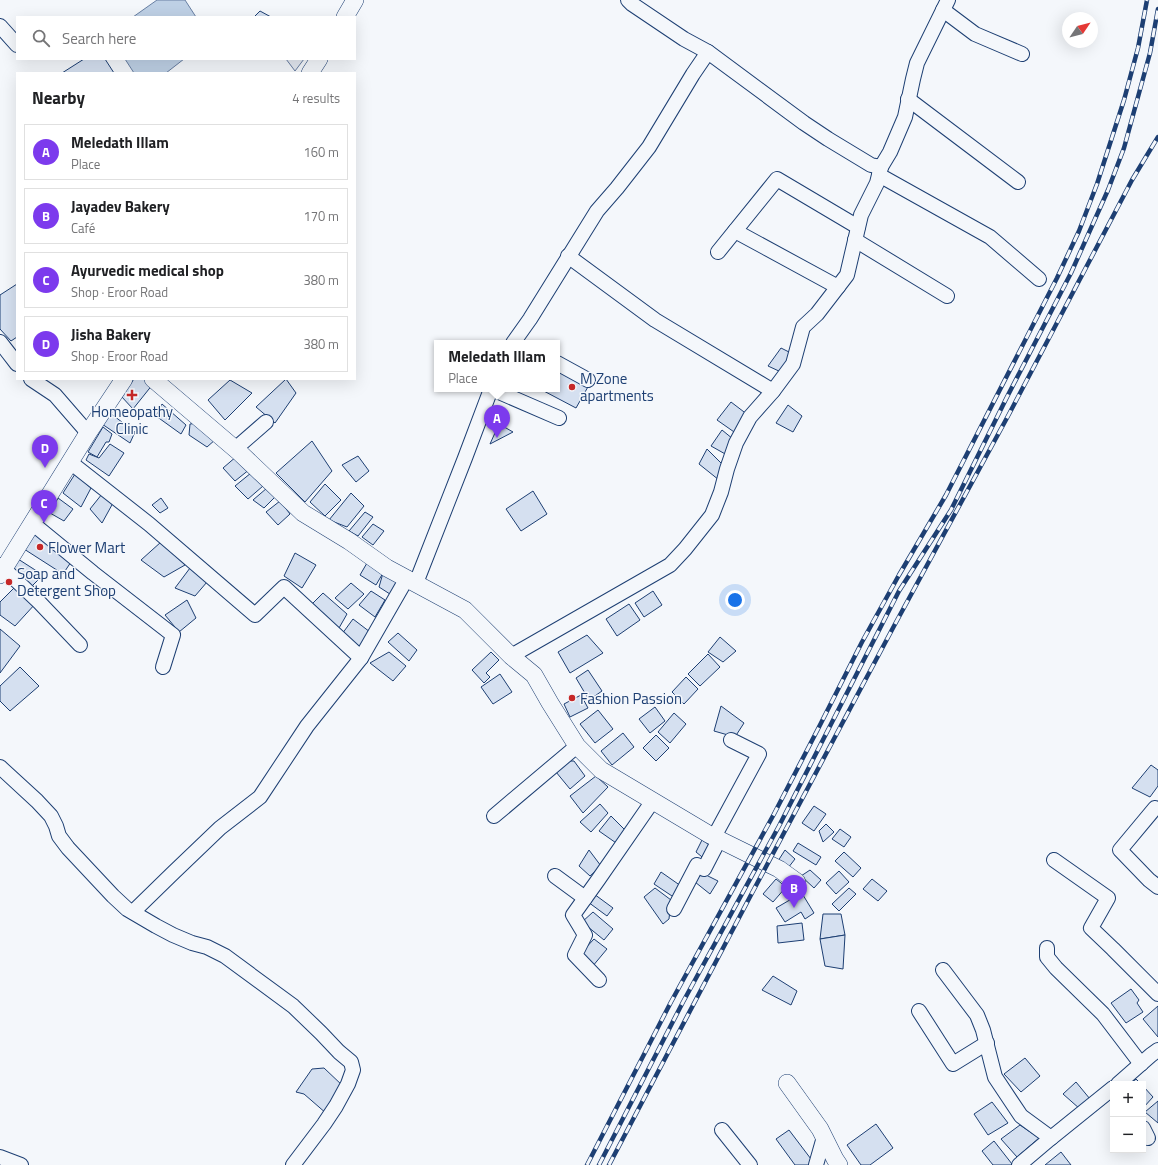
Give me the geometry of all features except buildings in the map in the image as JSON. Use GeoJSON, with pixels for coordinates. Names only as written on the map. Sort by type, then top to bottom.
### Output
{"type":"FeatureCollection","features":[{"type":"Feature","properties":{"kind":"main road"},"geometry":{"type":"LineString","coordinates":[[346,16],[355,0]]}},
{"type":"Feature","properties":{"kind":"main road"},"geometry":{"type":"LineString","coordinates":[[311,72],[318,60]]}},
{"type":"Feature","properties":{"kind":"main road"},"geometry":{"type":"LineString","coordinates":[[1,569],[32,524],[88,433],[123,380]]}},
{"type":"Feature","properties":{"kind":"main road"},"geometry":{"type":"LineString","coordinates":[[154,380],[235,449],[303,513],[349,541],[387,568],[465,610],[510,656],[534,675],[550,704],[577,746],[601,770],[652,802],[716,838],[779,869],[796,882]]}},
{"type":"Feature","properties":{"kind":"main road"},"geometry":{"type":"LineString","coordinates":[[787,1084],[816,1123],[839,1165]]}},
{"type":"Feature","properties":{"kind":"street"},"geometry":{"type":"LineString","coordinates":[[628,0],[684,39],[708,52],[816,131],[990,237],[1039,279]]}},
{"type":"Feature","properties":{"kind":"street"},"geometry":{"type":"LineString","coordinates":[[510,656],[670,565],[685,549],[712,514],[721,492],[726,469],[736,443],[750,417],[773,391],[793,364],[803,327],[817,314],[847,275],[861,215],[877,183],[880,171],[905,117],[917,63],[945,5],[975,34],[1022,54]]}},
{"type":"Feature","properties":{"kind":"street"},"geometry":{"type":"LineString","coordinates":[[0,26],[16,44]]}},
{"type":"Feature","properties":{"kind":"street"},"geometry":{"type":"LineString","coordinates":[[517,340],[597,210],[650,147],[693,74],[708,52]]}},
{"type":"Feature","properties":{"kind":"street"},"geometry":{"type":"LineString","coordinates":[[908,99],[1018,182]]}},
{"type":"Feature","properties":{"kind":"street"},"geometry":{"type":"LineString","coordinates":[[718,252],[777,179],[947,296]]}},
{"type":"Feature","properties":{"kind":"street"},"geometry":{"type":"LineString","coordinates":[[735,231],[838,287]]}},
{"type":"Feature","properties":{"kind":"street"},"geometry":{"type":"LineString","coordinates":[[568,256],[655,320],[773,391]]}},
{"type":"Feature","properties":{"kind":"street"},"geometry":{"type":"LineString","coordinates":[[0,342],[16,363]]}},
{"type":"Feature","properties":{"kind":"street"},"geometry":{"type":"LineString","coordinates":[[560,365],[588,380]]}},
{"type":"Feature","properties":{"kind":"street"},"geometry":{"type":"LineString","coordinates":[[32,380],[55,395],[88,433]]}},
{"type":"Feature","properties":{"kind":"street"},"geometry":{"type":"LineString","coordinates":[[133,912],[220,828],[260,798],[307,726],[361,658],[412,581],[468,452],[490,392]]}},
{"type":"Feature","properties":{"kind":"street"},"geometry":{"type":"LineString","coordinates":[[498,392],[559,418]]}},
{"type":"Feature","properties":{"kind":"street"},"geometry":{"type":"LineString","coordinates":[[235,449],[266,422]]}},
{"type":"Feature","properties":{"kind":"street"},"geometry":{"type":"LineString","coordinates":[[70,462],[149,524],[255,615],[284,588],[361,658]]}},
{"type":"Feature","properties":{"kind":"street"},"geometry":{"type":"LineString","coordinates":[[32,524],[172,635],[163,667]]}},
{"type":"Feature","properties":{"kind":"street"},"geometry":{"type":"LineString","coordinates":[[1,569],[39,602],[80,645]]}},
{"type":"Feature","properties":{"kind":"street"},"geometry":{"type":"LineString","coordinates":[[674,908],[696,866],[704,869],[716,838],[759,754],[731,740]]}},
{"type":"Feature","properties":{"kind":"street"},"geometry":{"type":"LineString","coordinates":[[494,816],[577,746]]}},
{"type":"Feature","properties":{"kind":"street"},"geometry":{"type":"LineString","coordinates":[[0,767],[51,816],[59,836],[80,862],[127,909],[173,935],[192,943],[207,947],[225,956],[293,1006],[351,1062],[353,1070],[348,1084],[336,1106],[293,1165]]}},
{"type":"Feature","properties":{"kind":"street"},"geometry":{"type":"LineString","coordinates":[[599,980],[575,955],[585,935],[573,915],[652,802]]}},
{"type":"Feature","properties":{"kind":"street"},"geometry":{"type":"LineString","coordinates":[[1155,808],[1120,850],[1149,880],[1158,887]]}},
{"type":"Feature","properties":{"kind":"street"},"geometry":{"type":"LineString","coordinates":[[1054,860],[1108,898],[1091,928],[1158,994]]}},
{"type":"Feature","properties":{"kind":"street"},"geometry":{"type":"LineString","coordinates":[[555,876],[586,898]]}},
{"type":"Feature","properties":{"kind":"street"},"geometry":{"type":"LineString","coordinates":[[1047,948],[1047,957],[1102,1014],[1141,1064]]}},
{"type":"Feature","properties":{"kind":"street"},"geometry":{"type":"LineString","coordinates":[[943,970],[977,1015],[983,1030],[995,1076],[1021,1116],[1051,1138]]}},
{"type":"Feature","properties":{"kind":"street"},"geometry":{"type":"LineString","coordinates":[[919,1011],[953,1064],[986,1043]]}},
{"type":"Feature","properties":{"kind":"street"},"geometry":{"type":"LineString","coordinates":[[1123,1081],[1158,1050]]}},
{"type":"Feature","properties":{"kind":"street"},"geometry":{"type":"LineString","coordinates":[[1019,1165],[1110,1092]]}},
{"type":"Feature","properties":{"kind":"street"},"geometry":{"type":"LineString","coordinates":[[722,1130],[750,1165]]}},
{"type":"Feature","properties":{"kind":"street"},"geometry":{"type":"LineString","coordinates":[[816,1165],[824,1137]]}},
{"type":"Feature","properties":{"kind":"street"},"geometry":{"type":"LineString","coordinates":[[0,1157],[21,1165]]}},
{"type":"Feature","properties":{"kind":"shaded area"},"geometry":{"type":"Polygon","coordinates":[[[287,60],[303,60],[295,71],[287,60]]]}},
{"type":"Feature","properties":{"kind":"water"},"geometry":{"type":"Polygon","coordinates":[[[157,0],[185,0],[195,16],[134,16],[157,0]]]}},
{"type":"Feature","properties":{"kind":"water"},"geometry":{"type":"Polygon","coordinates":[[[126,60],[183,60],[167,72],[133,72],[126,60]]]}},
{"type":"Feature","properties":{"kind":"railway"},"geometry":{"type":"LineString","coordinates":[[587,1165],[671,1002],[774,814],[862,642],[946,495],[1057,278],[1079,231],[1097,184],[1124,100],[1138,48],[1147,0]]}},
{"type":"Feature","properties":{"kind":"railway"},"geometry":{"type":"LineString","coordinates":[[599,1165],[683,1002],[779,826],[899,591],[951,510],[1071,273],[1108,190],[1124,148],[1150,53],[1158,9]]}},
{"type":"Feature","properties":{"kind":"railway"},"geometry":{"type":"LineString","coordinates":[[609,1165],[752,893],[1008,416],[1132,180],[1158,137]]}},
{"type":"Feature","properties":{"kind":"place","name":"M Zone apartments"},"geometry":{"type":"Point","coordinates":[572,387]}},
{"type":"Feature","properties":{"kind":"place","name":"Homeopathy Clinic"},"geometry":{"type":"Point","coordinates":[132,395]}},
{"type":"Feature","properties":{"kind":"place","name":"Meledath Illam"},"geometry":{"type":"Point","coordinates":[497,438]}},
{"type":"Feature","properties":{"kind":"place","name":"Jisha Bakery"},"geometry":{"type":"Point","coordinates":[45,468]}},
{"type":"Feature","properties":{"kind":"place","name":"Ayurvedic medical shop"},"geometry":{"type":"Point","coordinates":[44,523]}},
{"type":"Feature","properties":{"kind":"place","name":"Flower Mart"},"geometry":{"type":"Point","coordinates":[40,547]}},
{"type":"Feature","properties":{"kind":"place","name":"Soap and Detergent Shop"},"geometry":{"type":"Point","coordinates":[9,582]}},
{"type":"Feature","properties":{"kind":"place","name":"Fashion Passion"},"geometry":{"type":"Point","coordinates":[572,698]}},
{"type":"Feature","properties":{"kind":"place","name":"Jayadev Bakery"},"geometry":{"type":"Point","coordinates":[794,908]}}]}
